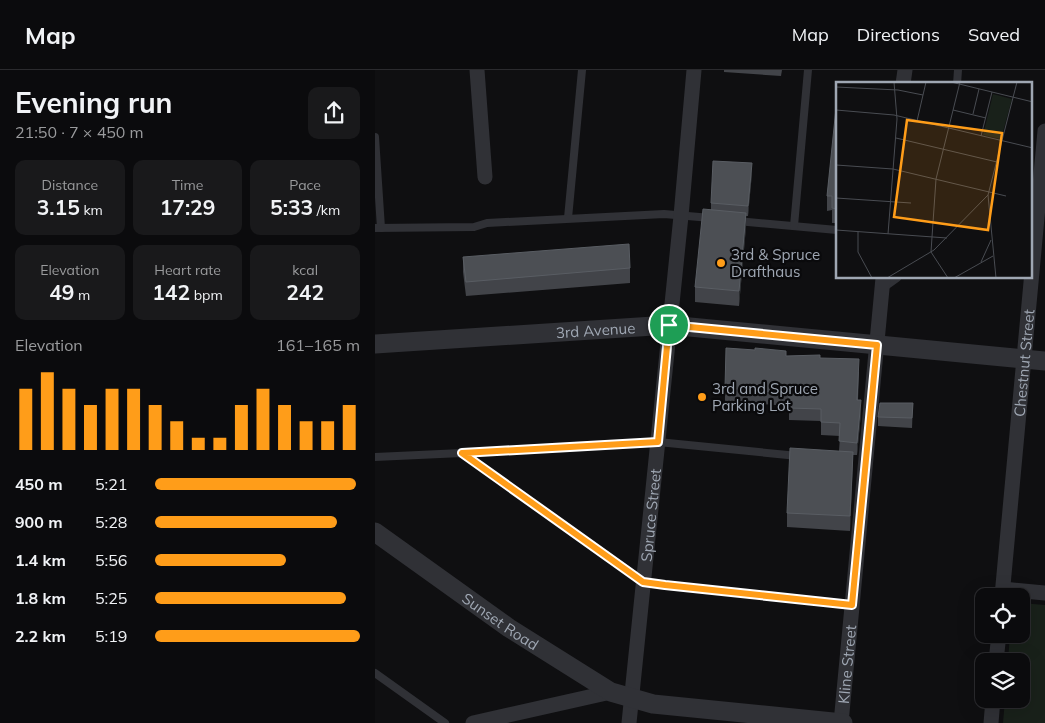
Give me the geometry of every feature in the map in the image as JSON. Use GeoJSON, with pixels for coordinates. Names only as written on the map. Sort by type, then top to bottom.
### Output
{"type":"FeatureCollection","features":[{"type":"Feature","properties":{"kind":"street"},"geometry":{"type":"LineString","coordinates":[[477,70],[485,176]]}},
{"type":"Feature","properties":{"kind":"street","name":"Spruce Street"},"geometry":{"type":"LineString","coordinates":[[629,723],[681,216],[694,70]]}},
{"type":"Feature","properties":{"kind":"street","name":"Chestnut Street"},"geometry":{"type":"LineString","coordinates":[[1033,269],[1045,131]]}},
{"type":"Feature","properties":{"kind":"street","name":"Chestnut Street"},"geometry":{"type":"LineString","coordinates":[[1002,588],[1032,279]]}},
{"type":"Feature","properties":{"kind":"street","name":"Kline Street"},"geometry":{"type":"LineString","coordinates":[[842,723],[852,605],[860,462],[877,345],[882,284]]}},
{"type":"Feature","properties":{"kind":"street","name":"3rd Avenue"},"geometry":{"type":"LineString","coordinates":[[375,344],[669,325],[1045,361]]}},
{"type":"Feature","properties":{"kind":"street","name":"Sunset Road"},"geometry":{"type":"LineString","coordinates":[[375,532],[509,628],[611,692],[653,704],[842,723]]}},
{"type":"Feature","properties":{"kind":"street"},"geometry":{"type":"LineString","coordinates":[[1030,594],[1045,594]]}},
{"type":"Feature","properties":{"kind":"street"},"geometry":{"type":"LineString","coordinates":[[473,723],[611,692]]}},
{"type":"Feature","properties":{"kind":"street"},"geometry":{"type":"LineString","coordinates":[[991,723],[992,708]]}},
{"type":"Feature","properties":{"kind":"lane"},"geometry":{"type":"LineString","coordinates":[[568,218],[582,70]]}},
{"type":"Feature","properties":{"kind":"lane"},"geometry":{"type":"LineString","coordinates":[[794,226],[808,70]]}},
{"type":"Feature","properties":{"kind":"lane"},"geometry":{"type":"LineString","coordinates":[[375,137],[378,228],[474,227],[487,223],[664,214],[718,219]]}},
{"type":"Feature","properties":{"kind":"lane"},"geometry":{"type":"LineString","coordinates":[[727,220],[836,230]]}},
{"type":"Feature","properties":{"kind":"lane"},"geometry":{"type":"LineString","coordinates":[[882,284],[894,279]]}},
{"type":"Feature","properties":{"kind":"lane"},"geometry":{"type":"LineString","coordinates":[[375,457],[658,442],[808,457]]}},
{"type":"Feature","properties":{"kind":"lane"},"geometry":{"type":"LineString","coordinates":[[462,453],[643,582],[852,605]]}},
{"type":"Feature","properties":{"kind":"lane"},"geometry":{"type":"LineString","coordinates":[[375,673],[445,723]]}},
{"type":"Feature","properties":{"kind":"shaded area"},"geometry":{"type":"Polygon","coordinates":[[[1030,604],[1045,605],[1045,723],[1003,723],[1004,708],[1030,708],[1030,653],[1009,653],[1009,643],[1030,643],[1030,604]]]}},
{"type":"Feature","properties":{"kind":"building"},"geometry":{"type":"Polygon","coordinates":[[[836,108],[836,209],[832,208],[832,196],[827,196],[836,108]]]}},
{"type":"Feature","properties":{"kind":"building"},"geometry":{"type":"Polygon","coordinates":[[[713,161],[752,163],[748,206],[711,203],[713,161]]]}},
{"type":"Feature","properties":{"kind":"building","name":"3rd & Spruce Drafthaus"},"geometry":{"type":"Polygon","coordinates":[[[703,209],[746,213],[739,291],[695,287],[703,209]]]}},
{"type":"Feature","properties":{"kind":"building"},"geometry":{"type":"Polygon","coordinates":[[[629,244],[630,268],[466,282],[463,257],[629,244]]]}},
{"type":"Feature","properties":{"kind":"building"},"geometry":{"type":"Polygon","coordinates":[[[726,348],[786,351],[786,356],[820,355],[820,358],[859,359],[857,400],[861,400],[857,443],[839,441],[840,423],[821,422],[821,409],[789,408],[789,393],[725,388],[726,348]]]}},
{"type":"Feature","properties":{"kind":"building"},"geometry":{"type":"Polygon","coordinates":[[[880,403],[913,403],[912,418],[878,417],[880,403]]]}},
{"type":"Feature","properties":{"kind":"building"},"geometry":{"type":"Polygon","coordinates":[[[790,448],[853,452],[850,516],[787,513],[790,448]]]}},
{"type":"Feature","properties":{"kind":"place","name":"3rd & Spruce Drafthaus"},"geometry":{"type":"Point","coordinates":[721,263]}},
{"type":"Feature","properties":{"kind":"place","name":"3rd and Spruce Parking Lot"},"geometry":{"type":"Point","coordinates":[702,397]}},
{"type":"Feature","properties":{"kind":"route"},"geometry":{"type":"LineString","coordinates":[[669,325],[877,345],[852,605],[643,582],[462,453],[658,442],[669,325]]}}]}
